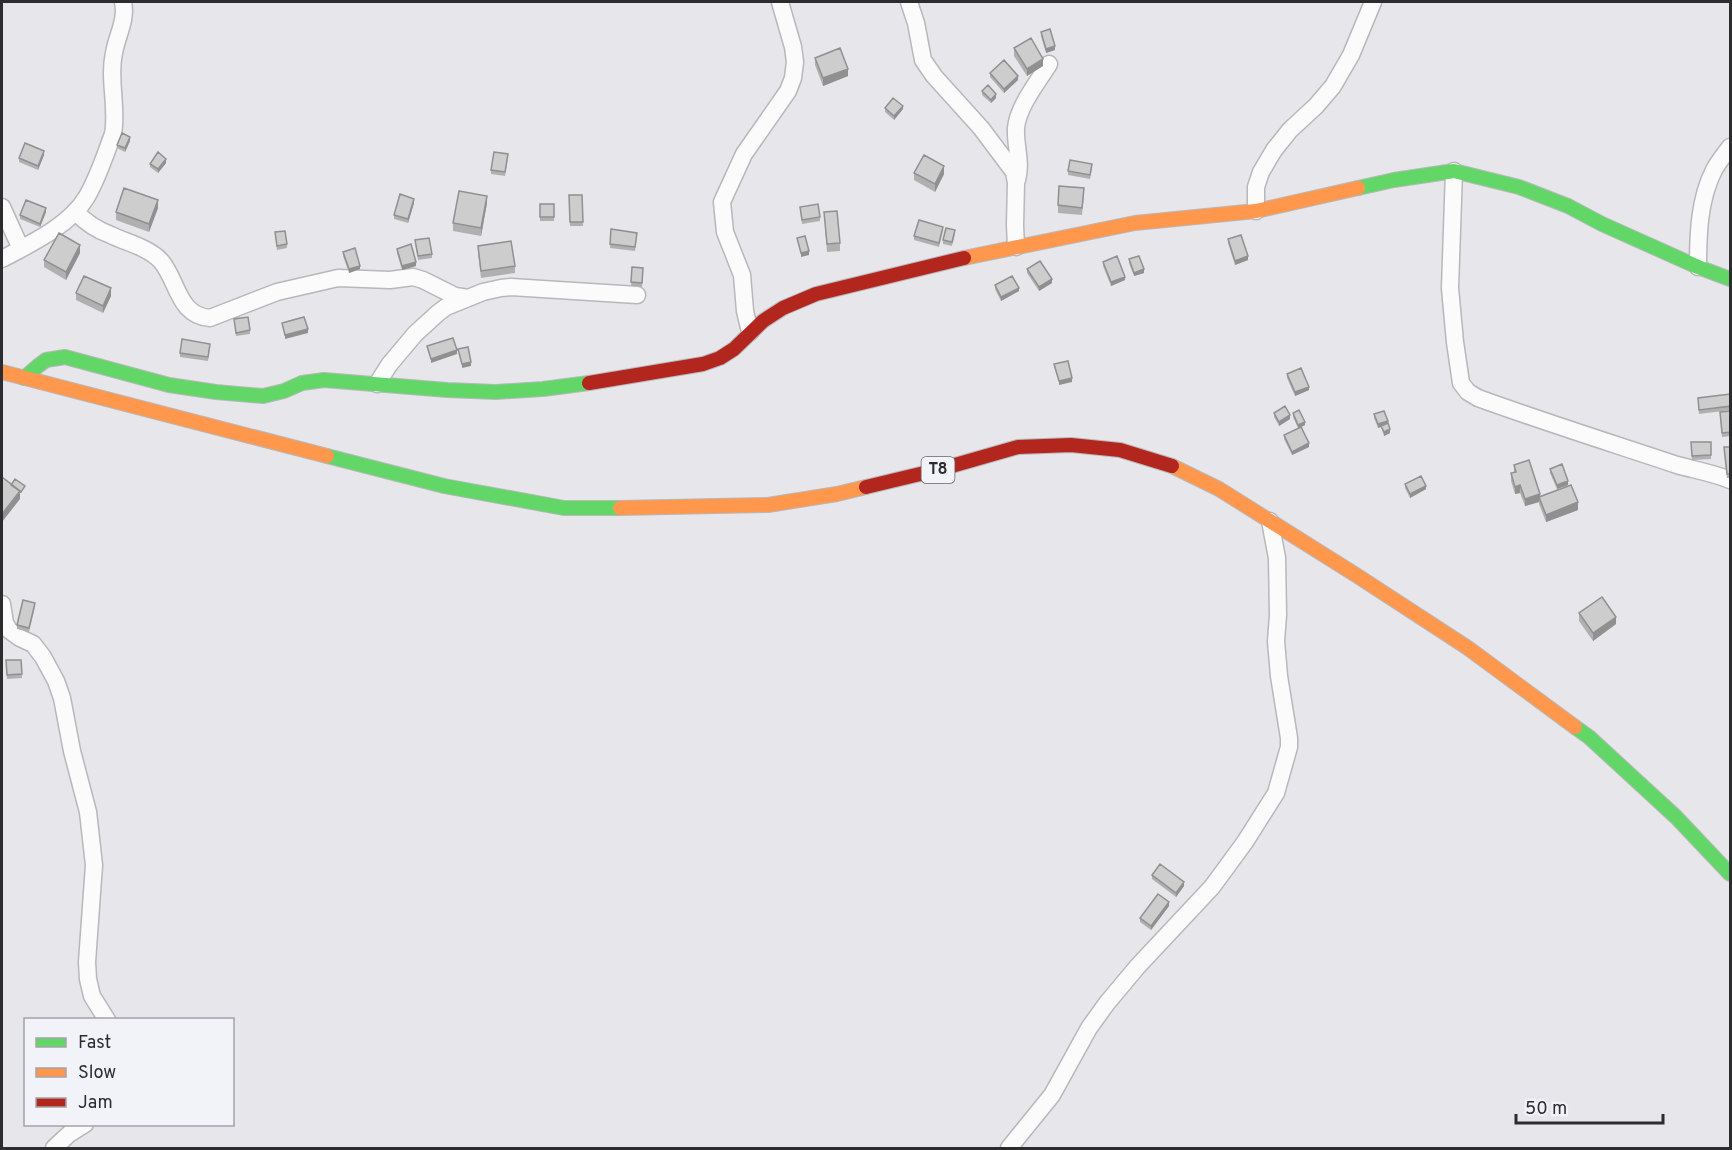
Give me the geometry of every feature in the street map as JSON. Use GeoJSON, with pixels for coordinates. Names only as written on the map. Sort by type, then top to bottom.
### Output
{"type":"FeatureCollection","features":[{"type":"Feature","properties":{"kind":"main road"},"geometry":{"type":"LineString","coordinates":[[24,378],[42,361],[52,357],[65,357],[169,386],[263,396],[284,391],[302,383],[324,380],[496,392],[600,382],[703,364],[720,358],[734,349],[763,321],[783,308],[816,294],[1016,247],[1135,223],[1256,211],[1394,180],[1454,171],[1519,187],[1568,206],[1602,224],[1698,267],[1731,279]]}},
{"type":"Feature","properties":{"kind":"main road","name":"T8"},"geometry":{"type":"LineString","coordinates":[[2,372],[444,486],[564,508],[768,505],[837,494],[941,469],[1018,447],[1071,445],[1120,450],[1175,467],[1219,489],[1468,648],[1588,737],[1676,817],[1731,874]]}},
{"type":"Feature","properties":{"kind":"street"},"geometry":{"type":"LineString","coordinates":[[2,259],[58,227],[76,212],[93,186],[113,134],[115,118],[112,67],[124,14],[123,2]]}},
{"type":"Feature","properties":{"kind":"street"},"geometry":{"type":"LineString","coordinates":[[750,332],[745,311],[742,275],[725,232],[722,202],[744,154],[788,91],[793,78],[795,62],[793,47],[780,2]]}},
{"type":"Feature","properties":{"kind":"street"},"geometry":{"type":"LineString","coordinates":[[909,2],[916,23],[923,60],[1008,163],[1017,183]]}},
{"type":"Feature","properties":{"kind":"street"},"geometry":{"type":"LineString","coordinates":[[1256,211],[1256,187],[1274,150],[1333,86],[1351,55],[1373,2]]}},
{"type":"Feature","properties":{"kind":"street"},"geometry":{"type":"LineString","coordinates":[[1016,247],[1017,183],[1020,169],[1016,128],[1019,114],[1048,64]]}},
{"type":"Feature","properties":{"kind":"street"},"geometry":{"type":"LineString","coordinates":[[1698,267],[1700,215],[1714,170],[1731,147]]}},
{"type":"Feature","properties":{"kind":"street"},"geometry":{"type":"LineString","coordinates":[[1454,171],[1450,288],[1461,382],[1468,392],[1478,398],[1552,425],[1607,440],[1731,480]]}},
{"type":"Feature","properties":{"kind":"street"},"geometry":{"type":"LineString","coordinates":[[2,207],[21,249]]}},
{"type":"Feature","properties":{"kind":"street"},"geometry":{"type":"LineString","coordinates":[[76,212],[94,227],[133,243],[161,261],[189,310],[199,317],[210,318],[277,292],[338,278],[390,280],[413,277],[455,296],[468,298]]}},
{"type":"Feature","properties":{"kind":"street"},"geometry":{"type":"LineString","coordinates":[[377,384],[389,365],[427,322],[446,307],[492,289],[511,287],[637,295]]}},
{"type":"Feature","properties":{"kind":"street"},"geometry":{"type":"LineString","coordinates":[[1009,1149],[1052,1095],[1089,1028],[1107,1003],[1138,966],[1212,887],[1245,842],[1276,793],[1289,738],[1278,664],[1277,558],[1270,521]]}},
{"type":"Feature","properties":{"kind":"street"},"geometry":{"type":"LineString","coordinates":[[2,604],[5,623],[9,630],[33,644],[43,657],[62,698],[72,751],[88,812],[93,865],[87,952],[88,979],[92,996],[106,1018]]}},
{"type":"Feature","properties":{"kind":"street"},"geometry":{"type":"LineString","coordinates":[[54,1149],[69,1134],[83,1126]]}},
{"type":"Feature","properties":{"kind":"building"},"geometry":{"type":"Polygon","coordinates":[[[1050,29],[1055,46],[1046,49],[1041,32],[1050,29]]]}},
{"type":"Feature","properties":{"kind":"building"},"geometry":{"type":"Polygon","coordinates":[[[1031,38],[1043,59],[1027,69],[1014,48],[1031,38]]]}},
{"type":"Feature","properties":{"kind":"building"},"geometry":{"type":"Polygon","coordinates":[[[840,48],[848,69],[823,78],[815,58],[840,48]]]}},
{"type":"Feature","properties":{"kind":"building"},"geometry":{"type":"Polygon","coordinates":[[[1004,60],[1018,76],[1004,89],[990,73],[1004,60]]]}},
{"type":"Feature","properties":{"kind":"building"},"geometry":{"type":"Polygon","coordinates":[[[988,85],[996,94],[991,100],[982,91],[988,85]]]}},
{"type":"Feature","properties":{"kind":"building"},"geometry":{"type":"Polygon","coordinates":[[[893,98],[903,106],[894,116],[885,108],[893,98]]]}},
{"type":"Feature","properties":{"kind":"building"},"geometry":{"type":"Polygon","coordinates":[[[122,133],[130,137],[125,148],[117,145],[122,133]]]}},
{"type":"Feature","properties":{"kind":"building"},"geometry":{"type":"Polygon","coordinates":[[[25,143],[44,151],[38,166],[19,158],[25,143]]]}},
{"type":"Feature","properties":{"kind":"building"},"geometry":{"type":"Polygon","coordinates":[[[158,152],[166,159],[158,169],[150,164],[158,152]]]}},
{"type":"Feature","properties":{"kind":"building"},"geometry":{"type":"Polygon","coordinates":[[[494,152],[508,154],[505,172],[491,170],[494,152]]]}},
{"type":"Feature","properties":{"kind":"building"},"geometry":{"type":"Polygon","coordinates":[[[924,155],[944,166],[935,184],[914,173],[924,155]]]}},
{"type":"Feature","properties":{"kind":"building"},"geometry":{"type":"Polygon","coordinates":[[[1070,160],[1092,164],[1090,175],[1068,171],[1070,160]]]}},
{"type":"Feature","properties":{"kind":"building"},"geometry":{"type":"Polygon","coordinates":[[[1059,186],[1084,188],[1082,208],[1058,205],[1059,186]]]}},
{"type":"Feature","properties":{"kind":"building"},"geometry":{"type":"Polygon","coordinates":[[[124,188],[158,200],[149,224],[116,212],[124,188]]]}},
{"type":"Feature","properties":{"kind":"building"},"geometry":{"type":"Polygon","coordinates":[[[459,191],[487,196],[481,228],[453,223],[459,191]]]}},
{"type":"Feature","properties":{"kind":"building"},"geometry":{"type":"Polygon","coordinates":[[[400,194],[414,199],[408,219],[394,215],[400,194]]]}},
{"type":"Feature","properties":{"kind":"building"},"geometry":{"type":"Polygon","coordinates":[[[569,195],[582,195],[583,222],[570,222],[569,195]]]}},
{"type":"Feature","properties":{"kind":"building"},"geometry":{"type":"Polygon","coordinates":[[[26,200],[46,208],[40,224],[20,215],[26,200]]]}},
{"type":"Feature","properties":{"kind":"building"},"geometry":{"type":"Polygon","coordinates":[[[540,204],[554,204],[554,217],[540,217],[540,204]]]}},
{"type":"Feature","properties":{"kind":"building"},"geometry":{"type":"Polygon","coordinates":[[[818,204],[820,217],[802,220],[800,207],[818,204]]]}},
{"type":"Feature","properties":{"kind":"building"},"geometry":{"type":"Polygon","coordinates":[[[837,211],[840,243],[827,244],[824,212],[837,211]]]}},
{"type":"Feature","properties":{"kind":"building"},"geometry":{"type":"Polygon","coordinates":[[[919,220],[943,227],[939,243],[914,236],[919,220]]]}},
{"type":"Feature","properties":{"kind":"building"},"geometry":{"type":"Polygon","coordinates":[[[946,228],[955,230],[952,242],[943,240],[946,228]]]}},
{"type":"Feature","properties":{"kind":"building"},"geometry":{"type":"Polygon","coordinates":[[[611,229],[637,233],[635,247],[610,244],[611,229]]]}},
{"type":"Feature","properties":{"kind":"building"},"geometry":{"type":"Polygon","coordinates":[[[285,231],[287,244],[277,246],[275,232],[285,231]]]}},
{"type":"Feature","properties":{"kind":"building"},"geometry":{"type":"Polygon","coordinates":[[[59,233],[80,245],[66,272],[44,260],[59,233]]]}},
{"type":"Feature","properties":{"kind":"building"},"geometry":{"type":"Polygon","coordinates":[[[1241,235],[1248,256],[1235,261],[1228,239],[1241,235]]]}},
{"type":"Feature","properties":{"kind":"building"},"geometry":{"type":"Polygon","coordinates":[[[805,236],[809,251],[801,253],[797,238],[805,236]]]}},
{"type":"Feature","properties":{"kind":"building"},"geometry":{"type":"Polygon","coordinates":[[[429,238],[432,254],[418,256],[415,240],[429,238]]]}},
{"type":"Feature","properties":{"kind":"building"},"geometry":{"type":"Polygon","coordinates":[[[511,241],[515,266],[481,271],[478,246],[511,241]]]}},
{"type":"Feature","properties":{"kind":"building"},"geometry":{"type":"Polygon","coordinates":[[[411,244],[416,262],[402,266],[397,249],[411,244]]]}},
{"type":"Feature","properties":{"kind":"building"},"geometry":{"type":"Polygon","coordinates":[[[355,248],[360,266],[349,269],[343,252],[355,248]]]}},
{"type":"Feature","properties":{"kind":"building"},"geometry":{"type":"Polygon","coordinates":[[[1117,256],[1125,277],[1111,282],[1103,262],[1117,256]]]}},
{"type":"Feature","properties":{"kind":"building"},"geometry":{"type":"Polygon","coordinates":[[[1139,256],[1144,269],[1134,273],[1129,259],[1139,256]]]}},
{"type":"Feature","properties":{"kind":"building"},"geometry":{"type":"Polygon","coordinates":[[[1040,261],[1052,279],[1039,287],[1027,269],[1040,261]]]}},
{"type":"Feature","properties":{"kind":"building"},"geometry":{"type":"Polygon","coordinates":[[[632,267],[643,268],[642,283],[631,282],[632,267]]]}},
{"type":"Feature","properties":{"kind":"building"},"geometry":{"type":"Polygon","coordinates":[[[84,276],[111,288],[103,306],[76,293],[84,276]]]}},
{"type":"Feature","properties":{"kind":"building"},"geometry":{"type":"Polygon","coordinates":[[[1012,276],[1019,288],[1001,297],[995,285],[1012,276]]]}},
{"type":"Feature","properties":{"kind":"building"},"geometry":{"type":"Polygon","coordinates":[[[248,317],[250,330],[236,333],[234,319],[248,317]]]}},
{"type":"Feature","properties":{"kind":"building"},"geometry":{"type":"Polygon","coordinates":[[[304,317],[308,329],[285,335],[282,323],[304,317]]]}},
{"type":"Feature","properties":{"kind":"building"},"geometry":{"type":"Polygon","coordinates":[[[453,338],[457,350],[431,359],[427,346],[453,338]]]}},
{"type":"Feature","properties":{"kind":"building"},"geometry":{"type":"Polygon","coordinates":[[[182,339],[210,344],[208,357],[180,353],[182,339]]]}},
{"type":"Feature","properties":{"kind":"building"},"geometry":{"type":"Polygon","coordinates":[[[468,347],[471,362],[462,364],[458,349],[468,347]]]}},
{"type":"Feature","properties":{"kind":"building"},"geometry":{"type":"Polygon","coordinates":[[[1068,361],[1072,378],[1059,381],[1054,364],[1068,361]]]}},
{"type":"Feature","properties":{"kind":"building"},"geometry":{"type":"Polygon","coordinates":[[[1301,368],[1309,387],[1295,392],[1287,374],[1301,368]]]}},
{"type":"Feature","properties":{"kind":"building"},"geometry":{"type":"Polygon","coordinates":[[[1730,394],[1731,406],[1699,410],[1698,398],[1730,394]]]}},
{"type":"Feature","properties":{"kind":"building"},"geometry":{"type":"Polygon","coordinates":[[[1285,406],[1290,415],[1279,422],[1274,413],[1285,406]]]}},
{"type":"Feature","properties":{"kind":"building"},"geometry":{"type":"Polygon","coordinates":[[[1299,410],[1305,422],[1298,425],[1293,413],[1299,410]]]}},
{"type":"Feature","properties":{"kind":"building"},"geometry":{"type":"Polygon","coordinates":[[[1384,411],[1388,421],[1378,424],[1374,414],[1384,411]]]}},
{"type":"Feature","properties":{"kind":"building"},"geometry":{"type":"Polygon","coordinates":[[[1731,411],[1731,432],[1722,433],[1720,412],[1731,411]]]}},
{"type":"Feature","properties":{"kind":"building"},"geometry":{"type":"Polygon","coordinates":[[[1388,423],[1390,429],[1384,432],[1381,426],[1388,423]]]}},
{"type":"Feature","properties":{"kind":"building"},"geometry":{"type":"Polygon","coordinates":[[[1301,427],[1309,443],[1292,452],[1284,435],[1301,427]]]}},
{"type":"Feature","properties":{"kind":"building"},"geometry":{"type":"Polygon","coordinates":[[[1691,442],[1711,442],[1711,455],[1692,456],[1691,442]]]}},
{"type":"Feature","properties":{"kind":"building"},"geometry":{"type":"Polygon","coordinates":[[[1724,447],[1731,447],[1731,474],[1727,474],[1724,447]]]}},
{"type":"Feature","properties":{"kind":"building"},"geometry":{"type":"Polygon","coordinates":[[[1529,460],[1540,494],[1525,499],[1520,485],[1515,487],[1511,473],[1516,472],[1514,465],[1529,460]]]}},
{"type":"Feature","properties":{"kind":"building"},"geometry":{"type":"Polygon","coordinates":[[[1562,464],[1568,481],[1557,485],[1550,469],[1562,464]]]}},
{"type":"Feature","properties":{"kind":"building"},"geometry":{"type":"Polygon","coordinates":[[[1421,476],[1426,486],[1410,494],[1405,484],[1421,476]]]}},
{"type":"Feature","properties":{"kind":"building"},"geometry":{"type":"Polygon","coordinates":[[[2,477],[20,491],[2,514],[2,477]]]}},
{"type":"Feature","properties":{"kind":"building"},"geometry":{"type":"Polygon","coordinates":[[[15,479],[25,486],[21,492],[11,485],[15,479]]]}},
{"type":"Feature","properties":{"kind":"building"},"geometry":{"type":"Polygon","coordinates":[[[1571,485],[1578,502],[1546,515],[1539,497],[1571,485]]]}},
{"type":"Feature","properties":{"kind":"building"},"geometry":{"type":"Polygon","coordinates":[[[1602,597],[1616,617],[1593,633],[1579,613],[1602,597]]]}},
{"type":"Feature","properties":{"kind":"building"},"geometry":{"type":"Polygon","coordinates":[[[23,600],[35,603],[29,628],[17,625],[23,600]]]}},
{"type":"Feature","properties":{"kind":"building"},"geometry":{"type":"Polygon","coordinates":[[[6,660],[21,660],[22,674],[7,675],[6,660]]]}},
{"type":"Feature","properties":{"kind":"building"},"geometry":{"type":"Polygon","coordinates":[[[1160,864],[1184,882],[1176,893],[1152,875],[1160,864]]]}},
{"type":"Feature","properties":{"kind":"building"},"geometry":{"type":"Polygon","coordinates":[[[1158,894],[1169,902],[1151,926],[1140,918],[1158,894]]]}},
{"type":"Feature","properties":{"kind":"traffic: fast"},"geometry":{"type":"LineString","coordinates":[[1358,188],[1454,171],[1519,187],[1568,206],[1602,224],[1730,279]]}},
{"type":"Feature","properties":{"kind":"traffic: fast"},"geometry":{"type":"LineString","coordinates":[[24,378],[46,360],[65,357],[169,385],[263,396],[284,391],[302,383],[324,380],[496,392],[589,383]]}},
{"type":"Feature","properties":{"kind":"traffic: fast"},"geometry":{"type":"LineString","coordinates":[[327,456],[444,486],[564,508],[620,508]]}},
{"type":"Feature","properties":{"kind":"traffic: fast"},"geometry":{"type":"LineString","coordinates":[[1575,727],[1589,737],[1676,817],[1730,874]]}},
{"type":"Feature","properties":{"kind":"traffic: slow"},"geometry":{"type":"LineString","coordinates":[[964,258],[1135,223],[1256,211],[1358,188]]}},
{"type":"Feature","properties":{"kind":"traffic: slow"},"geometry":{"type":"LineString","coordinates":[[2,372],[327,456]]}},
{"type":"Feature","properties":{"kind":"traffic: slow"},"geometry":{"type":"LineString","coordinates":[[1172,466],[1219,489],[1356,575],[1468,648],[1575,727]]}},
{"type":"Feature","properties":{"kind":"traffic: slow"},"geometry":{"type":"LineString","coordinates":[[620,508],[768,505],[866,487]]}},
{"type":"Feature","properties":{"kind":"traffic: jam"},"geometry":{"type":"LineString","coordinates":[[589,383],[703,364],[720,358],[734,349],[763,321],[783,308],[816,294],[964,258]]}},
{"type":"Feature","properties":{"kind":"traffic: jam"},"geometry":{"type":"LineString","coordinates":[[866,487],[1018,447],[1071,445],[1120,450],[1172,466]]}}]}
